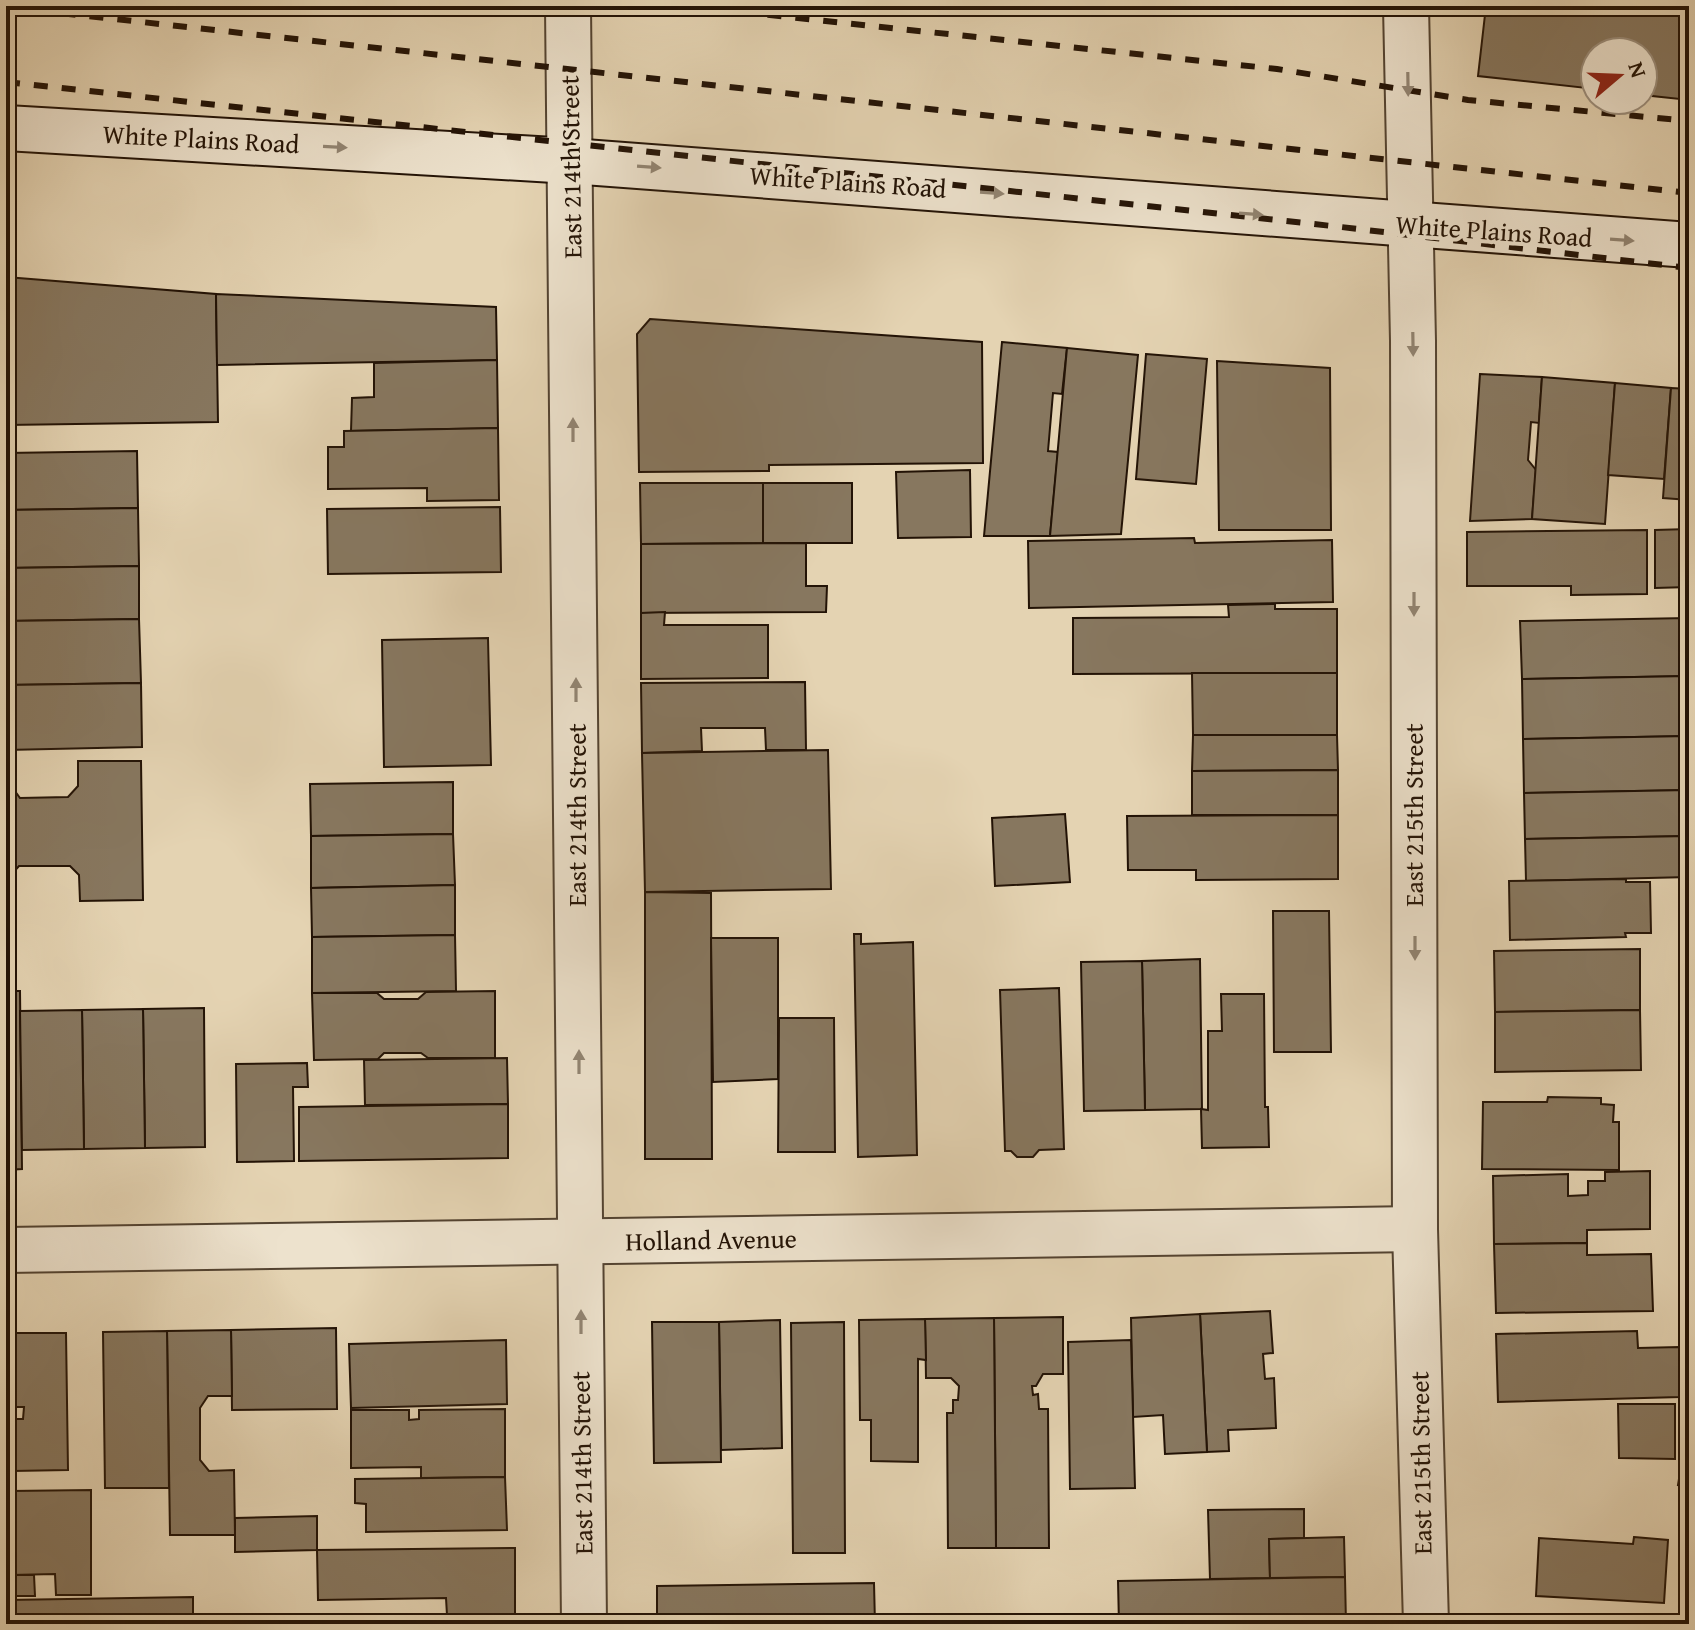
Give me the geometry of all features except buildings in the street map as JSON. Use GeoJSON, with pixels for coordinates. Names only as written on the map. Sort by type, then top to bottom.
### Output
{"type":"FeatureCollection","features":[{"type":"Feature","properties":{"kind":"street","name":"East 214th Street"},"geometry":{"type":"LineString","coordinates":[[568,6],[584,1624]]}},
{"type":"Feature","properties":{"kind":"street","name":"East 215th Street"},"geometry":{"type":"LineString","coordinates":[[1406,6],[1411,226],[1415,1229],[1426,1624]]}},
{"type":"Feature","properties":{"kind":"street","name":"White Plains Road"},"geometry":{"type":"LineString","coordinates":[[6,128],[571,161],[1689,245]]}},
{"type":"Feature","properties":{"kind":"street","name":"Holland Avenue"},"geometry":{"type":"LineString","coordinates":[[6,1250],[1415,1229]]}},
{"type":"Feature","properties":{"kind":"railway"},"geometry":{"type":"LineString","coordinates":[[684,6],[1277,69],[1468,100],[1689,121]]}},
{"type":"Feature","properties":{"kind":"railway"},"geometry":{"type":"LineString","coordinates":[[6,7],[1689,193]]}},
{"type":"Feature","properties":{"kind":"railway"},"geometry":{"type":"LineString","coordinates":[[6,82],[1341,227],[1689,268]]}}]}
